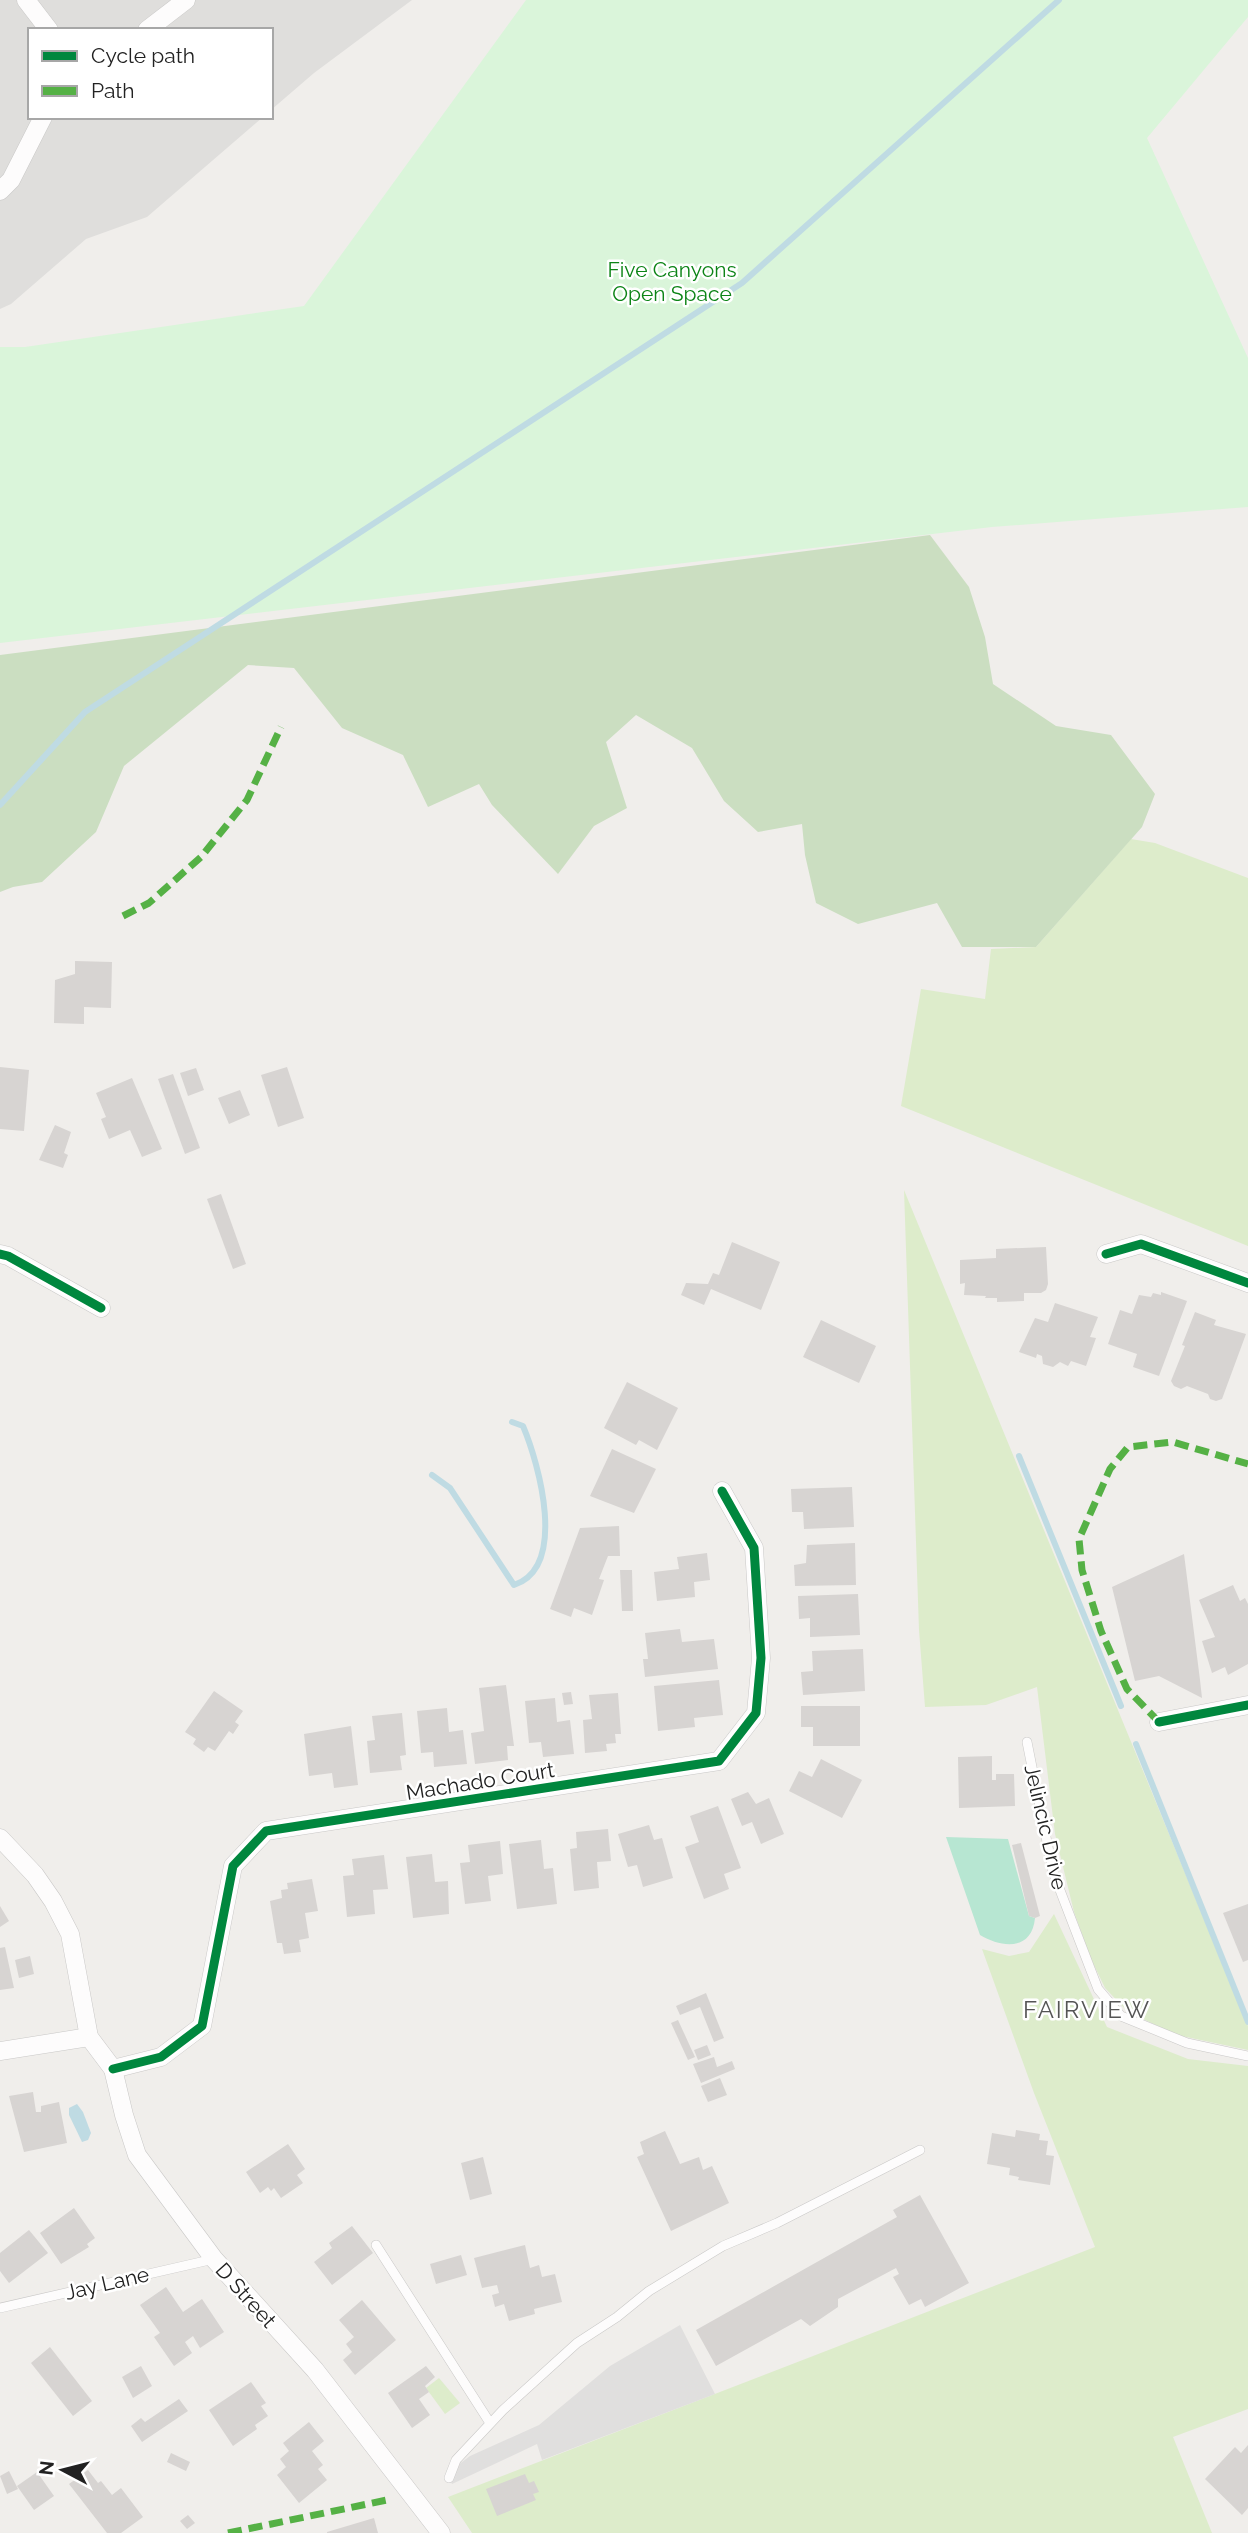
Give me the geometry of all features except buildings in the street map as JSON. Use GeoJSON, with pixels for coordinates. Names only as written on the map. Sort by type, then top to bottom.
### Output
{"type":"FeatureCollection","features":[{"type":"Feature","properties":{"kind":"street"},"geometry":{"type":"LineString","coordinates":[[26,0],[47,28]]}},
{"type":"Feature","properties":{"kind":"street"},"geometry":{"type":"LineString","coordinates":[[150,28],[186,0]]}},
{"type":"Feature","properties":{"kind":"street"},"geometry":{"type":"LineString","coordinates":[[0,191],[11,180],[42,119]]}},
{"type":"Feature","properties":{"kind":"street"},"geometry":{"type":"LineString","coordinates":[[1106,1254],[1141,1244],[1248,1283]]}},
{"type":"Feature","properties":{"kind":"street"},"geometry":{"type":"LineString","coordinates":[[0,1254],[9,1256],[101,1308]]}},
{"type":"Feature","properties":{"kind":"street","name":"Machado Court"},"geometry":{"type":"LineString","coordinates":[[113,2069],[161,2057],[202,2026],[233,1866],[266,1831],[719,1761],[756,1713],[761,1658],[754,1548],[722,1491]]}},
{"type":"Feature","properties":{"kind":"street"},"geometry":{"type":"LineString","coordinates":[[1159,1722],[1248,1705]]}},
{"type":"Feature","properties":{"kind":"street"},"geometry":{"type":"LineString","coordinates":[[0,1838],[36,1875],[70,1934],[89,2037],[0,2052]]}},
{"type":"Feature","properties":{"kind":"street","name":"D Street"},"geometry":{"type":"LineString","coordinates":[[89,2037],[113,2069],[137,2155],[214,2259],[315,2370],[441,2533]]}},
{"type":"Feature","properties":{"kind":"lane","name":"Jelincic Drive"},"geometry":{"type":"LineString","coordinates":[[1027,1742],[1053,1872],[1098,1989],[1121,2016],[1187,2043],[1248,2056]]}},
{"type":"Feature","properties":{"kind":"lane"},"geometry":{"type":"LineString","coordinates":[[449,2478],[456,2460],[491,2423],[577,2343],[617,2317],[649,2291],[723,2246],[777,2223],[920,2150]]}},
{"type":"Feature","properties":{"kind":"lane"},"geometry":{"type":"LineString","coordinates":[[376,2245],[491,2423]]}},
{"type":"Feature","properties":{"kind":"lane","name":"Jay Lane"},"geometry":{"type":"LineString","coordinates":[[0,2308],[214,2259]]}},
{"type":"Feature","properties":{"kind":"shaded area"},"geometry":{"type":"Polygon","coordinates":[[[0,0],[412,0],[314,73],[273,108],[273,28],[28,28],[28,119],[261,119],[147,217],[86,239],[11,304],[0,309],[0,0]]]}},
{"type":"Feature","properties":{"kind":"shaded area"},"geometry":{"type":"Polygon","coordinates":[[[680,2325],[715,2394],[542,2460],[537,2444],[452,2484],[449,2478],[458,2465],[470,2456],[539,2425],[610,2366],[680,2325]]]}},
{"type":"Feature","properties":{"kind":"green space","name":"Five Canyons Open Space"},"geometry":{"type":"Polygon","coordinates":[[[526,0],[1248,0],[1248,17],[1147,138],[1248,358],[1248,507],[992,527],[0,643],[0,347],[25,347],[304,306],[526,0]]]}},
{"type":"Feature","properties":{"kind":"green space"},"geometry":{"type":"Polygon","coordinates":[[[930,535],[969,587],[985,637],[993,684],[1056,726],[1111,735],[1155,794],[1142,827],[1036,947],[962,947],[937,903],[858,924],[816,903],[805,855],[802,824],[758,832],[724,801],[692,748],[636,715],[606,742],[627,808],[594,826],[558,874],[492,805],[479,784],[428,807],[403,755],[342,728],[294,668],[248,665],[124,766],[96,832],[42,882],[0,892],[0,655],[930,535]]]}},
{"type":"Feature","properties":{"kind":"green space"},"geometry":{"type":"Polygon","coordinates":[[[1131,839],[1155,843],[1248,878],[1248,1246],[901,1106],[921,989],[985,999],[991,949],[1036,947],[1131,839]]]}},
{"type":"Feature","properties":{"kind":"green space"},"geometry":{"type":"Polygon","coordinates":[[[904,1190],[1248,2026],[1248,2050],[1177,2035],[1128,2012],[1105,1988],[1074,1912],[1055,1834],[1037,1687],[986,1705],[925,1707],[919,1630],[904,1190]]]}},
{"type":"Feature","properties":{"kind":"green space"},"geometry":{"type":"Polygon","coordinates":[[[946,1837],[1008,1839],[1029,1916],[1035,1918],[1033,1929],[1022,1941],[1006,1944],[980,1935],[946,1837]]]}},
{"type":"Feature","properties":{"kind":"green space"},"geometry":{"type":"Polygon","coordinates":[[[1054,1914],[1107,2027],[1188,2059],[1248,2066],[1248,2409],[1173,2437],[1212,2533],[472,2533],[448,2497],[1095,2247],[1034,2093],[982,1949],[1009,1956],[1029,1952],[1054,1914]]]}},
{"type":"Feature","properties":{"kind":"green space"},"geometry":{"type":"Polygon","coordinates":[[[439,2378],[460,2403],[445,2414],[426,2388],[439,2378]]]}},
{"type":"Feature","properties":{"kind":"water"},"geometry":{"type":"Polygon","coordinates":[[[77,2104],[91,2133],[88,2140],[82,2142],[69,2115],[69,2108],[77,2104]]]}},
{"type":"Feature","properties":{"kind":"waterway"},"geometry":{"type":"LineString","coordinates":[[0,805],[85,712],[742,283],[1059,0]]}},
{"type":"Feature","properties":{"kind":"waterway"},"geometry":{"type":"LineString","coordinates":[[432,1475],[450,1488],[514,1585],[531,1575],[540,1558],[545,1537],[545,1513],[536,1464],[523,1426],[512,1422]]}},
{"type":"Feature","properties":{"kind":"waterway"},"geometry":{"type":"LineString","coordinates":[[1019,1456],[1121,1706]]}},
{"type":"Feature","properties":{"kind":"waterway"},"geometry":{"type":"LineString","coordinates":[[1136,1744],[1248,2022]]}},
{"type":"Feature","properties":{"kind":"marked path"},"geometry":{"type":"LineString","coordinates":[[123,916],[149,903],[201,857],[247,800],[281,727]]}},
{"type":"Feature","properties":{"kind":"marked path"},"geometry":{"type":"LineString","coordinates":[[1159,1722],[1127,1689],[1101,1631],[1082,1570],[1079,1539],[1110,1469],[1128,1447],[1173,1442],[1248,1464]]}},
{"type":"Feature","properties":{"kind":"marked path"},"geometry":{"type":"LineString","coordinates":[[228,2533],[387,2500]]}},
{"type":"Feature","properties":{"kind":"cycle path"},"geometry":{"type":"LineString","coordinates":[[1106,1254],[1141,1244],[1248,1283]]}},
{"type":"Feature","properties":{"kind":"cycle path"},"geometry":{"type":"LineString","coordinates":[[0,1254],[101,1308]]}},
{"type":"Feature","properties":{"kind":"cycle path"},"geometry":{"type":"LineString","coordinates":[[113,2069],[161,2057],[202,2026],[233,1866],[266,1831],[719,1761],[756,1713],[761,1658],[754,1548],[722,1491]]}},
{"type":"Feature","properties":{"kind":"cycle path"},"geometry":{"type":"LineString","coordinates":[[1159,1722],[1248,1705]]}},
{"type":"Feature","properties":{"kind":"district","name":"FAIRVIEW"},"geometry":{"type":"Point","coordinates":[1087,2009]}}]}
